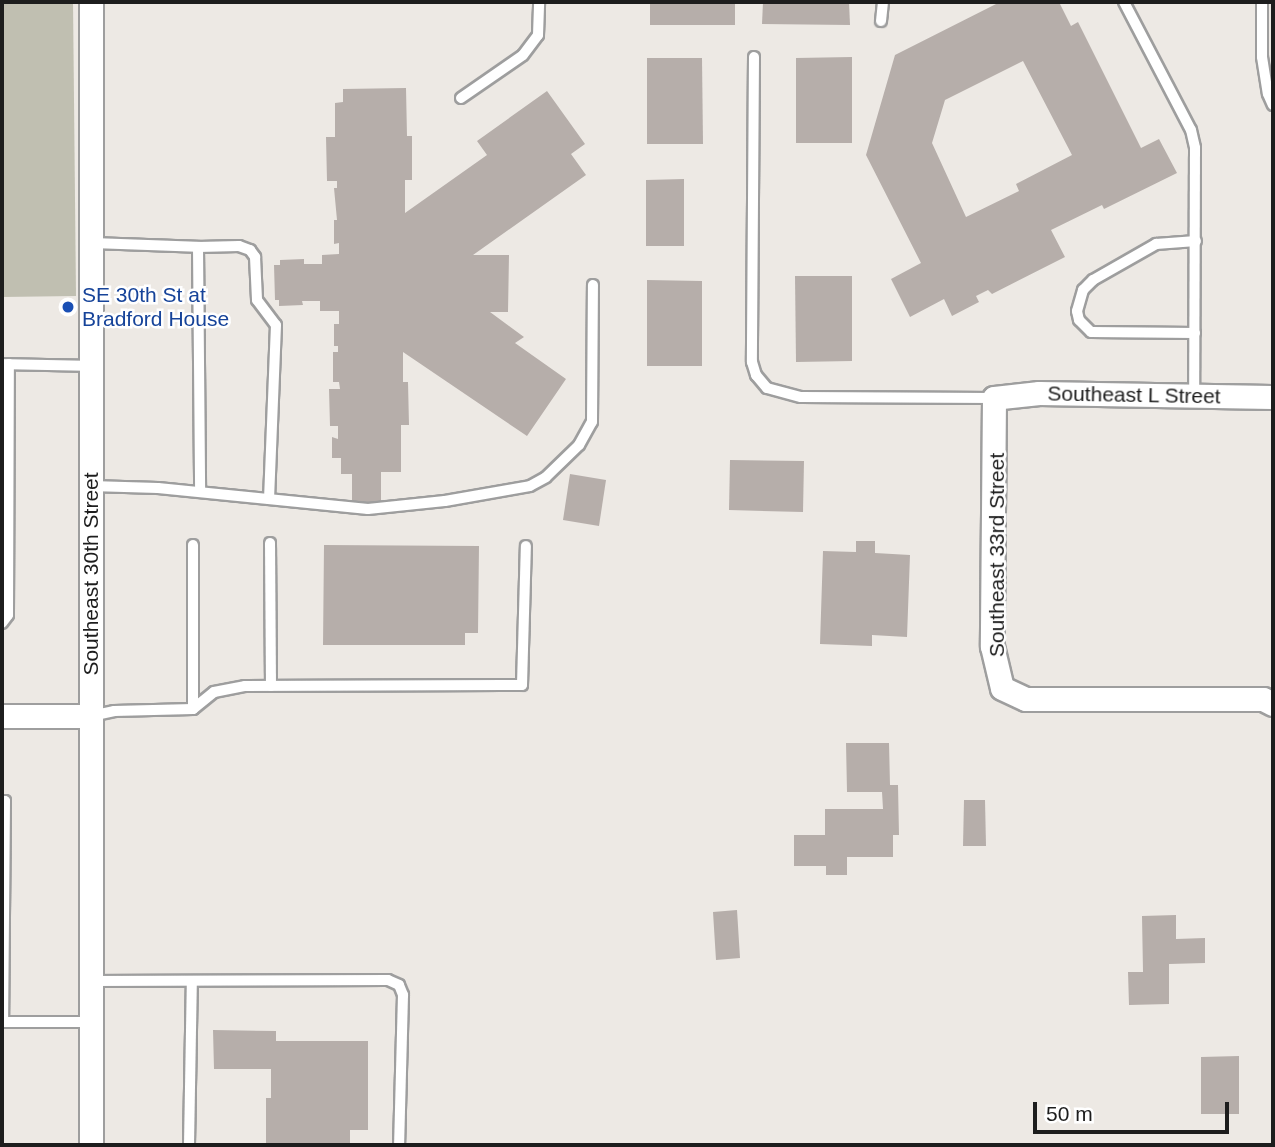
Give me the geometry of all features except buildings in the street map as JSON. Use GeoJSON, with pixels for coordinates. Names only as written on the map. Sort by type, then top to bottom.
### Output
{"type":"FeatureCollection","features":[{"type":"Feature","properties":{"kind":"street","name":"Southeast 30th Street"},"geometry":{"type":"LineString","coordinates":[[91,2],[91,1145]]}},
{"type":"Feature","properties":{"kind":"street","name":"Southeast L Street"},"geometry":{"type":"LineString","coordinates":[[994,398],[1039,393],[1273,397]]}},
{"type":"Feature","properties":{"kind":"street","name":"Southeast 33rd Street"},"geometry":{"type":"LineString","coordinates":[[994,398],[992,646],[1002,688],[1026,699],[1263,699],[1273,704]]}},
{"type":"Feature","properties":{"kind":"street"},"geometry":{"type":"LineString","coordinates":[[2,716],[91,716]]}},
{"type":"Feature","properties":{"kind":"lane"},"geometry":{"type":"LineString","coordinates":[[461,98],[523,54],[538,35],[539,2]]}},
{"type":"Feature","properties":{"kind":"lane"},"geometry":{"type":"LineString","coordinates":[[881,21],[883,2]]}},
{"type":"Feature","properties":{"kind":"lane"},"geometry":{"type":"LineString","coordinates":[[1124,2],[1191,130],[1196,173],[1194,396]]}},
{"type":"Feature","properties":{"kind":"lane"},"geometry":{"type":"LineString","coordinates":[[1262,2],[1262,57],[1268,94],[1273,105]]}},
{"type":"Feature","properties":{"kind":"lane"},"geometry":{"type":"LineString","coordinates":[[754,57],[752,362],[756,375],[767,388],[802,397],[994,398]]}},
{"type":"Feature","properties":{"kind":"lane"},"geometry":{"type":"LineString","coordinates":[[1195,333],[1091,332],[1079,320],[1077,311],[1083,290],[1093,280],[1156,244],[1196,241]]}},
{"type":"Feature","properties":{"kind":"lane"},"geometry":{"type":"LineString","coordinates":[[91,243],[239,246],[250,250],[255,257],[257,300],[276,325],[269,499]]}},
{"type":"Feature","properties":{"kind":"lane"},"geometry":{"type":"LineString","coordinates":[[198,247],[200,492]]}},
{"type":"Feature","properties":{"kind":"lane"},"geometry":{"type":"LineString","coordinates":[[91,486],[200,492],[368,509],[445,501],[530,486],[546,477],[579,445],[592,422],[593,285]]}},
{"type":"Feature","properties":{"kind":"lane"},"geometry":{"type":"LineString","coordinates":[[2,623],[8,615],[5,364],[91,366]]}},
{"type":"Feature","properties":{"kind":"lane"},"geometry":{"type":"LineString","coordinates":[[270,542],[271,686]]}},
{"type":"Feature","properties":{"kind":"lane"},"geometry":{"type":"LineString","coordinates":[[193,545],[193,709]]}},
{"type":"Feature","properties":{"kind":"lane"},"geometry":{"type":"LineString","coordinates":[[91,716],[114,711],[193,709],[214,692],[271,686],[522,685],[526,546]]}},
{"type":"Feature","properties":{"kind":"lane"},"geometry":{"type":"LineString","coordinates":[[2,800],[5,801],[3,1022],[91,1022]]}},
{"type":"Feature","properties":{"kind":"lane"},"geometry":{"type":"LineString","coordinates":[[91,981],[387,980],[399,985],[402,995],[399,1145]]}},
{"type":"Feature","properties":{"kind":"lane"},"geometry":{"type":"LineString","coordinates":[[189,1145],[192,981]]}},
{"type":"Feature","properties":{"kind":"shaded area"},"geometry":{"type":"Polygon","coordinates":[[[2,2],[73,2],[76,296],[2,297],[2,2]]]}},
{"type":"Feature","properties":{"kind":"place","name":"SE 30th St at Bradford House"},"geometry":{"type":"Point","coordinates":[68,307]}}]}
